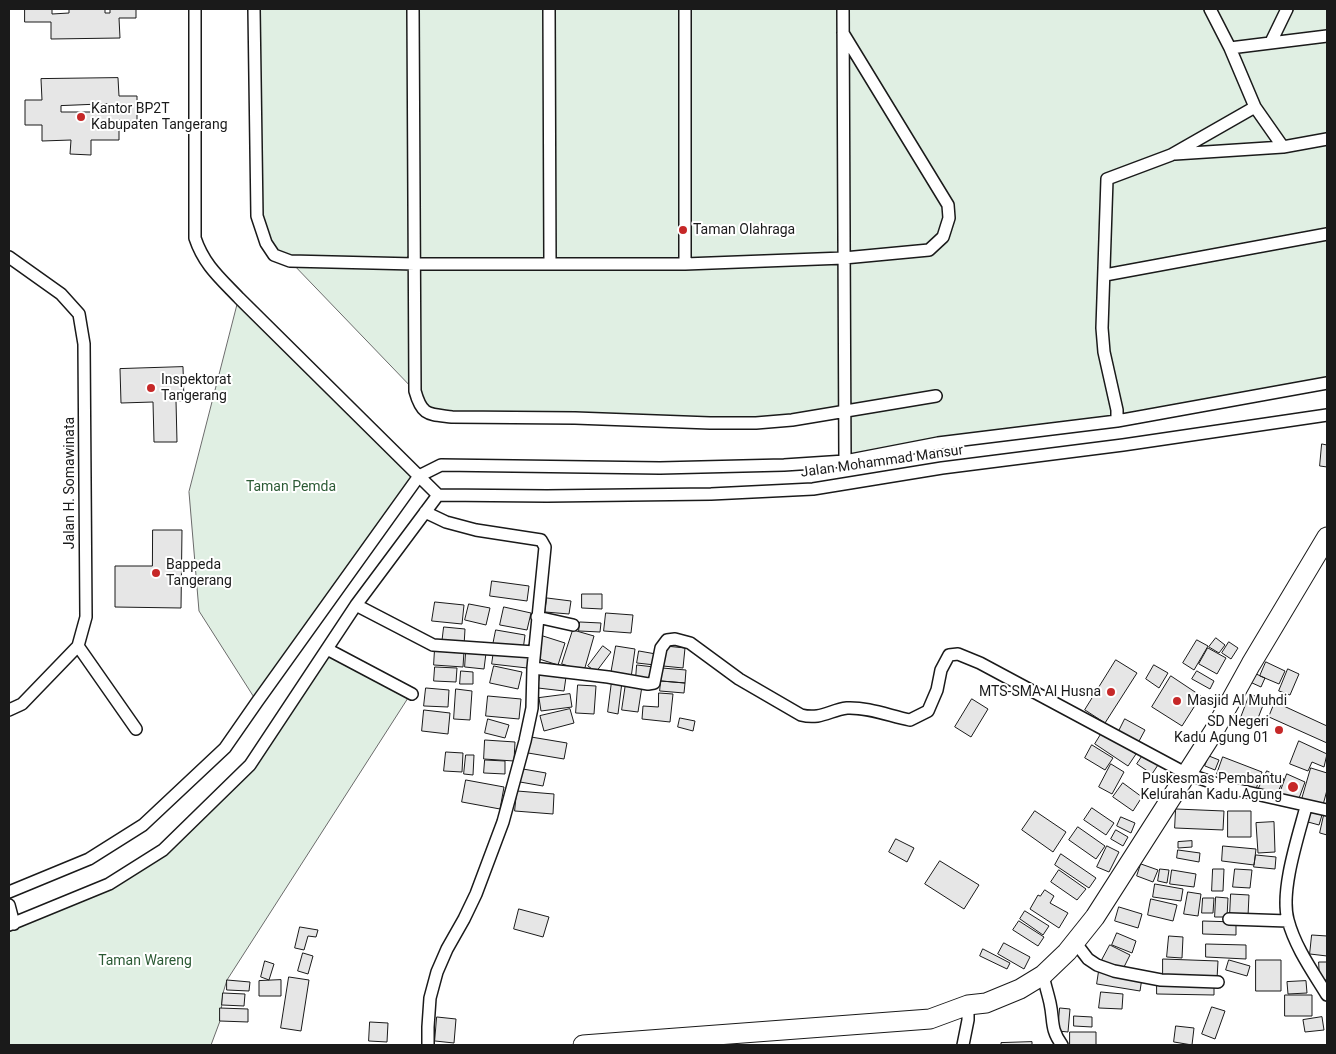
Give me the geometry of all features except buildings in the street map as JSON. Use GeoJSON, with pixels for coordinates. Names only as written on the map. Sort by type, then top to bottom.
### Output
{"type":"FeatureCollection","features":[{"type":"Feature","properties":{"kind":"main road"},"geometry":{"type":"LineString","coordinates":[[583,1045],[930,1019],[968,1005],[986,1003],[1020,989],[1043,975],[1096,917],[1214,731],[1251,664],[1327,537]]}},
{"type":"Feature","properties":{"kind":"street"},"geometry":{"type":"LineString","coordinates":[[9,905],[11,924],[109,884],[163,850],[250,765],[356,605],[438,495],[239,298],[207,265],[199,251],[195,238],[195,9]]}},
{"type":"Feature","properties":{"kind":"street"},"geometry":{"type":"LineString","coordinates":[[254,9],[257,216],[266,243],[274,255],[290,261],[415,264],[685,264],[844,258],[928,250],[943,237],[949,218],[948,205],[843,33]]}},
{"type":"Feature","properties":{"kind":"street"},"geometry":{"type":"LineString","coordinates":[[413,9],[415,391],[420,406],[425,412],[452,417],[575,418],[710,423],[778,422],[936,396]]}},
{"type":"Feature","properties":{"kind":"street"},"geometry":{"type":"LineString","coordinates":[[549,9],[550,264]]}},
{"type":"Feature","properties":{"kind":"street"},"geometry":{"type":"LineString","coordinates":[[685,9],[685,264]]}},
{"type":"Feature","properties":{"kind":"street"},"geometry":{"type":"LineString","coordinates":[[843,9],[845,461]]}},
{"type":"Feature","properties":{"kind":"street"},"geometry":{"type":"LineString","coordinates":[[1210,9],[1230,48],[1255,107],[1283,147]]}},
{"type":"Feature","properties":{"kind":"street"},"geometry":{"type":"LineString","coordinates":[[1271,42],[1287,9]]}},
{"type":"Feature","properties":{"kind":"street"},"geometry":{"type":"LineString","coordinates":[[1230,48],[1327,36]]}},
{"type":"Feature","properties":{"kind":"street"},"geometry":{"type":"LineString","coordinates":[[1117,421],[1117,410],[1104,352],[1102,328],[1107,178],[1171,155],[1255,107]]}},
{"type":"Feature","properties":{"kind":"street"},"geometry":{"type":"LineString","coordinates":[[1171,155],[1283,147],[1327,139]]}},
{"type":"Feature","properties":{"kind":"street"},"geometry":{"type":"LineString","coordinates":[[1105,275],[1327,234]]}},
{"type":"Feature","properties":{"kind":"street","name":"Jalan H. Somawinata"},"geometry":{"type":"LineString","coordinates":[[9,257],[61,294],[79,314],[84,344],[86,617],[78,646],[22,704],[9,710]]}},
{"type":"Feature","properties":{"kind":"street","name":"Jalan Mohammad Mansur"},"geometry":{"type":"LineString","coordinates":[[420,476],[441,465],[641,468],[784,465],[845,461],[938,443],[1117,421],[1327,383]]}},
{"type":"Feature","properties":{"kind":"street","name":"Jalan Mohammad Mansur"},"geometry":{"type":"LineString","coordinates":[[438,495],[711,494],[813,489],[942,468],[1123,445],[1327,415]]}},
{"type":"Feature","properties":{"kind":"street"},"geometry":{"type":"LineString","coordinates":[[9,892],[89,859],[143,825],[225,748],[420,476]]}},
{"type":"Feature","properties":{"kind":"street"},"geometry":{"type":"LineString","coordinates":[[426,512],[446,522],[476,530],[538,539],[543,542],[545,547],[537,617],[530,719],[503,822],[476,894],[437,972],[430,998],[428,1045]]}},
{"type":"Feature","properties":{"kind":"street"},"geometry":{"type":"LineString","coordinates":[[356,605],[423,638],[433,645],[534,652]]}},
{"type":"Feature","properties":{"kind":"street"},"geometry":{"type":"LineString","coordinates":[[537,617],[573,625]]}},
{"type":"Feature","properties":{"kind":"street"},"geometry":{"type":"LineString","coordinates":[[533,668],[648,684],[654,683],[661,648],[667,640],[676,639],[690,643],[739,679],[801,715],[810,718],[819,717],[847,708],[866,710],[910,720],[928,711],[937,690],[941,670],[949,655],[958,654],[980,663],[1040,694],[1187,774],[1229,788],[1327,810]]}},
{"type":"Feature","properties":{"kind":"street"},"geometry":{"type":"LineString","coordinates":[[78,646],[136,729]]}},
{"type":"Feature","properties":{"kind":"street"},"geometry":{"type":"LineString","coordinates":[[327,649],[412,694]]}},
{"type":"Feature","properties":{"kind":"street"},"geometry":{"type":"LineString","coordinates":[[1306,806],[1286,886],[1286,909],[1288,921],[1308,965],[1327,995]]}},
{"type":"Feature","properties":{"kind":"street"},"geometry":{"type":"LineString","coordinates":[[1229,919],[1288,921]]}},
{"type":"Feature","properties":{"kind":"street"},"geometry":{"type":"LineString","coordinates":[[1075,942],[1088,960],[1114,971],[1161,980],[1218,982]]}},
{"type":"Feature","properties":{"kind":"street"},"geometry":{"type":"LineString","coordinates":[[1043,975],[1050,1004],[1052,1023],[1062,1045]]}},
{"type":"Feature","properties":{"kind":"street"},"geometry":{"type":"LineString","coordinates":[[963,1045],[968,1020],[968,1005]]}},
{"type":"Feature","properties":{"kind":"green space","name":"Taman Olahraga"},"geometry":{"type":"Polygon","coordinates":[[[254,9],[1327,9],[1327,385],[845,461],[845,412],[798,419],[429,413],[415,391],[290,261],[274,255],[257,216],[254,9]]]}},
{"type":"Feature","properties":{"kind":"green space","name":"Taman Pemda"},"geometry":{"type":"Polygon","coordinates":[[[239,298],[419,476],[257,702],[199,611],[189,492],[239,298]]]}},
{"type":"Feature","properties":{"kind":"green space","name":"Taman Wareng"},"geometry":{"type":"Polygon","coordinates":[[[324,653],[408,698],[227,980],[223,993],[220,1021],[211,1045],[9,1045],[9,925],[109,884],[163,850],[250,765],[324,653]]]}},
{"type":"Feature","properties":{"kind":"place","name":"Kantor BP2T Kabupaten Tangerang"},"geometry":{"type":"Point","coordinates":[81,117]}},
{"type":"Feature","properties":{"kind":"place","name":"Taman Olahraga"},"geometry":{"type":"Point","coordinates":[683,230]}},
{"type":"Feature","properties":{"kind":"place","name":"Inspektorat Tangerang"},"geometry":{"type":"Point","coordinates":[151,388]}},
{"type":"Feature","properties":{"kind":"place","name":"Bappeda Tangerang"},"geometry":{"type":"Point","coordinates":[156,573]}},
{"type":"Feature","properties":{"kind":"place","name":"MTS-SMA Al Husna"},"geometry":{"type":"Point","coordinates":[1111,692]}},
{"type":"Feature","properties":{"kind":"place","name":"Masjid Al Muhdi"},"geometry":{"type":"Point","coordinates":[1177,701]}},
{"type":"Feature","properties":{"kind":"place","name":"SD Negeri Kadu Agung 01"},"geometry":{"type":"Point","coordinates":[1279,730]}},
{"type":"Feature","properties":{"kind":"place","name":"Puskesmas Pembantu Kelurahan Kadu Agung"},"geometry":{"type":"Point","coordinates":[1293,787]}}]}
